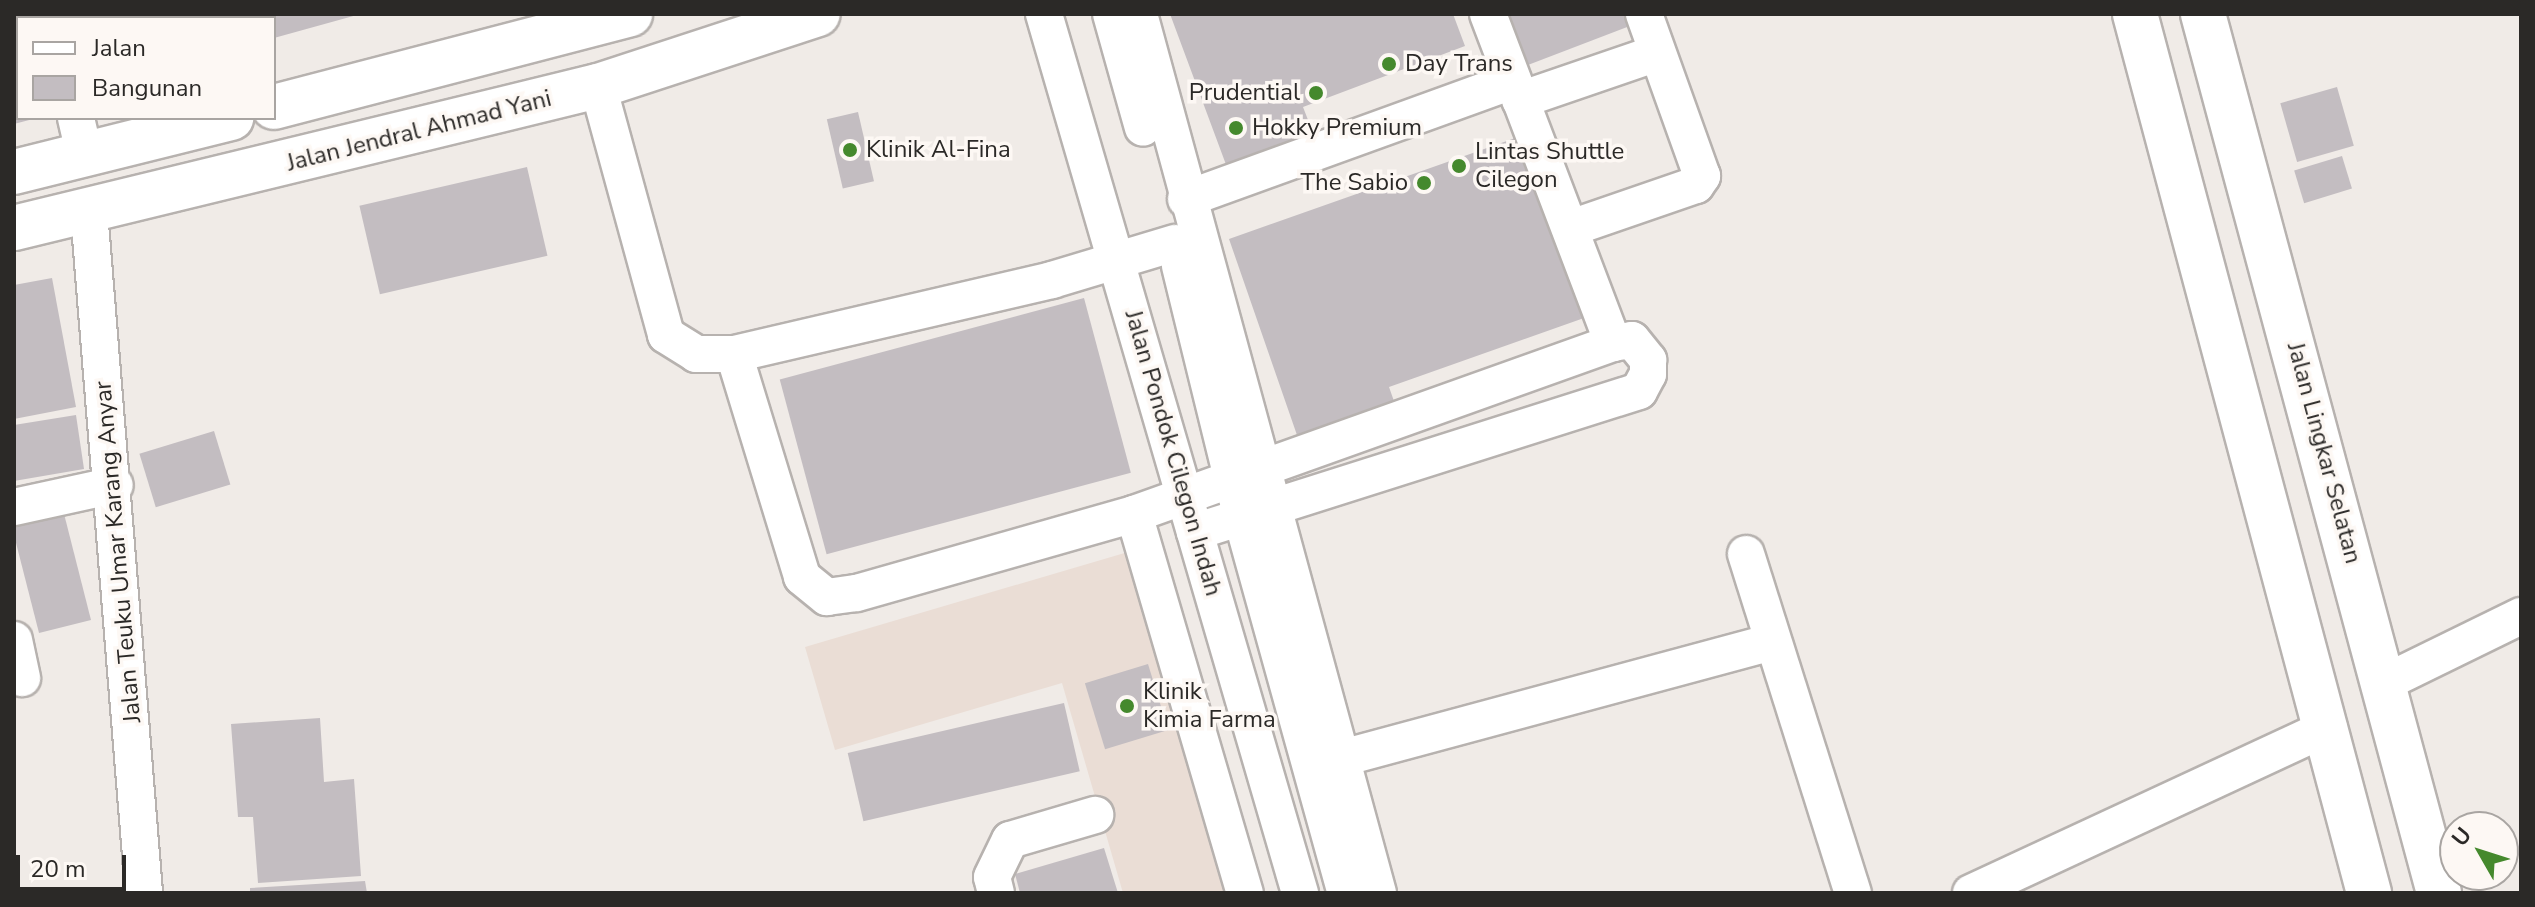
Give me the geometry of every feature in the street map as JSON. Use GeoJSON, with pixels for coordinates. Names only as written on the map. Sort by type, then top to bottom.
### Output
{"type":"FeatureCollection","features":[{"type":"Feature","properties":{"kind":"highway"},"geometry":{"type":"LineString","coordinates":[[276,106],[630,14]]}},
{"type":"Feature","properties":{"kind":"highway","name":"Jalan Jendral Ahmad Yani"},"geometry":{"type":"LineString","coordinates":[[14,228],[598,86],[818,14]]}},
{"type":"Feature","properties":{"kind":"highway"},"geometry":{"type":"LineString","coordinates":[[2135,14],[2328,727],[2369,893]]}},
{"type":"Feature","properties":{"kind":"highway","name":"Jalan Lingkar Selatan"},"geometry":{"type":"LineString","coordinates":[[2203,14],[2386,682],[2439,893]]}},
{"type":"Feature","properties":{"kind":"highway"},"geometry":{"type":"LineString","coordinates":[[14,172],[80,137],[215,120]]}},
{"type":"Feature","properties":{"kind":"street","name":"Jalan Pondok Cilegon Indah"},"geometry":{"type":"LineString","coordinates":[[1044,14],[1118,259],[1300,893]]}},
{"type":"Feature","properties":{"kind":"street","name":"Jalan Pondok Cilegon Indah"},"geometry":{"type":"LineString","coordinates":[[1111,14],[1175,243],[1248,475],[1326,762],[1346,893]]}},
{"type":"Feature","properties":{"kind":"street"},"geometry":{"type":"LineString","coordinates":[[1139,14],[1186,199],[1248,475]]}},
{"type":"Feature","properties":{"kind":"street"},"geometry":{"type":"LineString","coordinates":[[1488,14],[1613,343]]}},
{"type":"Feature","properties":{"kind":"street"},"geometry":{"type":"LineString","coordinates":[[1571,228],[1696,185],[1702,176],[1644,14]]}},
{"type":"Feature","properties":{"kind":"street"},"geometry":{"type":"LineString","coordinates":[[1186,199],[1516,90],[1657,53]]}},
{"type":"Feature","properties":{"kind":"street"},"geometry":{"type":"LineString","coordinates":[[598,86],[666,335],[696,354],[734,354],[1175,243]]}},
{"type":"Feature","properties":{"kind":"street","name":"Jalan Teuku Umar Karang Anyar"},"geometry":{"type":"LineString","coordinates":[[89,212],[115,485],[134,891]]}},
{"type":"Feature","properties":{"kind":"street"},"geometry":{"type":"LineString","coordinates":[[734,354],[802,577],[827,597],[857,593],[1134,514],[1613,343],[1632,340],[1648,360],[1648,374],[1639,391],[1195,532]]}},
{"type":"Feature","properties":{"kind":"street"},"geometry":{"type":"LineString","coordinates":[[14,507],[115,485]]}},
{"type":"Feature","properties":{"kind":"street"},"geometry":{"type":"LineString","coordinates":[[1134,514],[1245,893]]}},
{"type":"Feature","properties":{"kind":"street"},"geometry":{"type":"LineString","coordinates":[[1746,554],[1853,893]]}},
{"type":"Feature","properties":{"kind":"street"},"geometry":{"type":"LineString","coordinates":[[2386,682],[2521,616]]}},
{"type":"Feature","properties":{"kind":"street"},"geometry":{"type":"LineString","coordinates":[[14,640],[22,678]]}},
{"type":"Feature","properties":{"kind":"street"},"geometry":{"type":"LineString","coordinates":[[1378,893],[1326,762],[1773,642]]}},
{"type":"Feature","properties":{"kind":"street"},"geometry":{"type":"LineString","coordinates":[[1971,893],[2093,832],[2328,727]]}},
{"type":"Feature","properties":{"kind":"street"},"geometry":{"type":"LineString","coordinates":[[996,893],[992,877],[1010,840],[1095,815]]}},
{"type":"Feature","properties":{"kind":"shaded area"},"geometry":{"type":"Polygon","coordinates":[[[1128,552],[1226,893],[1123,893],[1062,683],[835,750],[805,647],[1128,552]]]}},
{"type":"Feature","properties":{"kind":"building"},"geometry":{"type":"Polygon","coordinates":[[[128,14],[216,14],[216,16],[128,14]]]}},
{"type":"Feature","properties":{"kind":"building"},"geometry":{"type":"Polygon","coordinates":[[[243,14],[357,14],[276,37],[276,16],[243,14]]]}},
{"type":"Feature","properties":{"kind":"building"},"geometry":{"type":"Polygon","coordinates":[[[1170,14],[1453,14],[1465,46],[1303,107],[1315,138],[1228,170],[1170,14]]]}},
{"type":"Feature","properties":{"kind":"building"},"geometry":{"type":"Polygon","coordinates":[[[1500,14],[1631,14],[1635,24],[1520,68],[1500,14]]]}},
{"type":"Feature","properties":{"kind":"building"},"geometry":{"type":"Polygon","coordinates":[[[15,63],[16,120],[29,120],[14,124],[15,63]]]}},
{"type":"Feature","properties":{"kind":"building"},"geometry":{"type":"Polygon","coordinates":[[[2337,87],[2354,146],[2297,162],[2280,103],[2337,87]]]}},
{"type":"Feature","properties":{"kind":"building","name":"Klinik Al-Fina"},"geometry":{"type":"Polygon","coordinates":[[[858,112],[874,181],[843,188],[827,119],[858,112]]]}},
{"type":"Feature","properties":{"kind":"building"},"geometry":{"type":"Polygon","coordinates":[[[1521,136],[1584,318],[1389,387],[1395,404],[1298,438],[1229,239],[1521,136]]]}},
{"type":"Feature","properties":{"kind":"building"},"geometry":{"type":"Polygon","coordinates":[[[2342,156],[2352,189],[2304,203],[2294,171],[2342,156]]]}},
{"type":"Feature","properties":{"kind":"building"},"geometry":{"type":"Polygon","coordinates":[[[527,167],[547,256],[380,294],[359,206],[527,167]]]}},
{"type":"Feature","properties":{"kind":"building"},"geometry":{"type":"Polygon","coordinates":[[[52,278],[76,407],[14,419],[14,285],[52,278]]]}},
{"type":"Feature","properties":{"kind":"building"},"geometry":{"type":"Polygon","coordinates":[[[1084,298],[1131,473],[827,554],[780,380],[1084,298]]]}},
{"type":"Feature","properties":{"kind":"building"},"geometry":{"type":"Polygon","coordinates":[[[76,415],[84,469],[14,481],[14,425],[76,415]]]}},
{"type":"Feature","properties":{"kind":"building"},"geometry":{"type":"Polygon","coordinates":[[[214,431],[230,485],[156,507],[139,454],[214,431]]]}},
{"type":"Feature","properties":{"kind":"building"},"geometry":{"type":"Polygon","coordinates":[[[60,498],[91,620],[39,633],[14,535],[14,510],[60,498]]]}},
{"type":"Feature","properties":{"kind":"building","name":"Klinik Kimia Farma"},"geometry":{"type":"Polygon","coordinates":[[[1148,664],[1168,730],[1105,749],[1085,683],[1148,664]]]}},
{"type":"Feature","properties":{"kind":"building"},"geometry":{"type":"Polygon","coordinates":[[[1064,703],[1080,771],[863,821],[848,753],[1064,703]]]}},
{"type":"Feature","properties":{"kind":"building"},"geometry":{"type":"Polygon","coordinates":[[[320,718],[324,782],[354,779],[361,876],[258,883],[253,817],[238,817],[231,724],[320,718]]]}},
{"type":"Feature","properties":{"kind":"building"},"geometry":{"type":"Polygon","coordinates":[[[1104,848],[1118,893],[1020,893],[1015,874],[1104,848]]]}},
{"type":"Feature","properties":{"kind":"building"},"geometry":{"type":"Polygon","coordinates":[[[365,881],[367,893],[250,893],[250,888],[365,881]]]}},
{"type":"Feature","properties":{"kind":"place","name":"Day Trans"},"geometry":{"type":"Point","coordinates":[1389,64]}},
{"type":"Feature","properties":{"kind":"place","name":"Prudential"},"geometry":{"type":"Point","coordinates":[1316,93]}},
{"type":"Feature","properties":{"kind":"place","name":"Hokky Premium"},"geometry":{"type":"Point","coordinates":[1236,128]}},
{"type":"Feature","properties":{"kind":"place","name":"Klinik Al-Fina"},"geometry":{"type":"Point","coordinates":[850,150]}},
{"type":"Feature","properties":{"kind":"place","name":"Lintas Shuttle Cilegon"},"geometry":{"type":"Point","coordinates":[1459,166]}},
{"type":"Feature","properties":{"kind":"place","name":"The Sabio"},"geometry":{"type":"Point","coordinates":[1424,183]}},
{"type":"Feature","properties":{"kind":"place","name":"Klinik Kimia Farma"},"geometry":{"type":"Point","coordinates":[1127,706]}}]}
